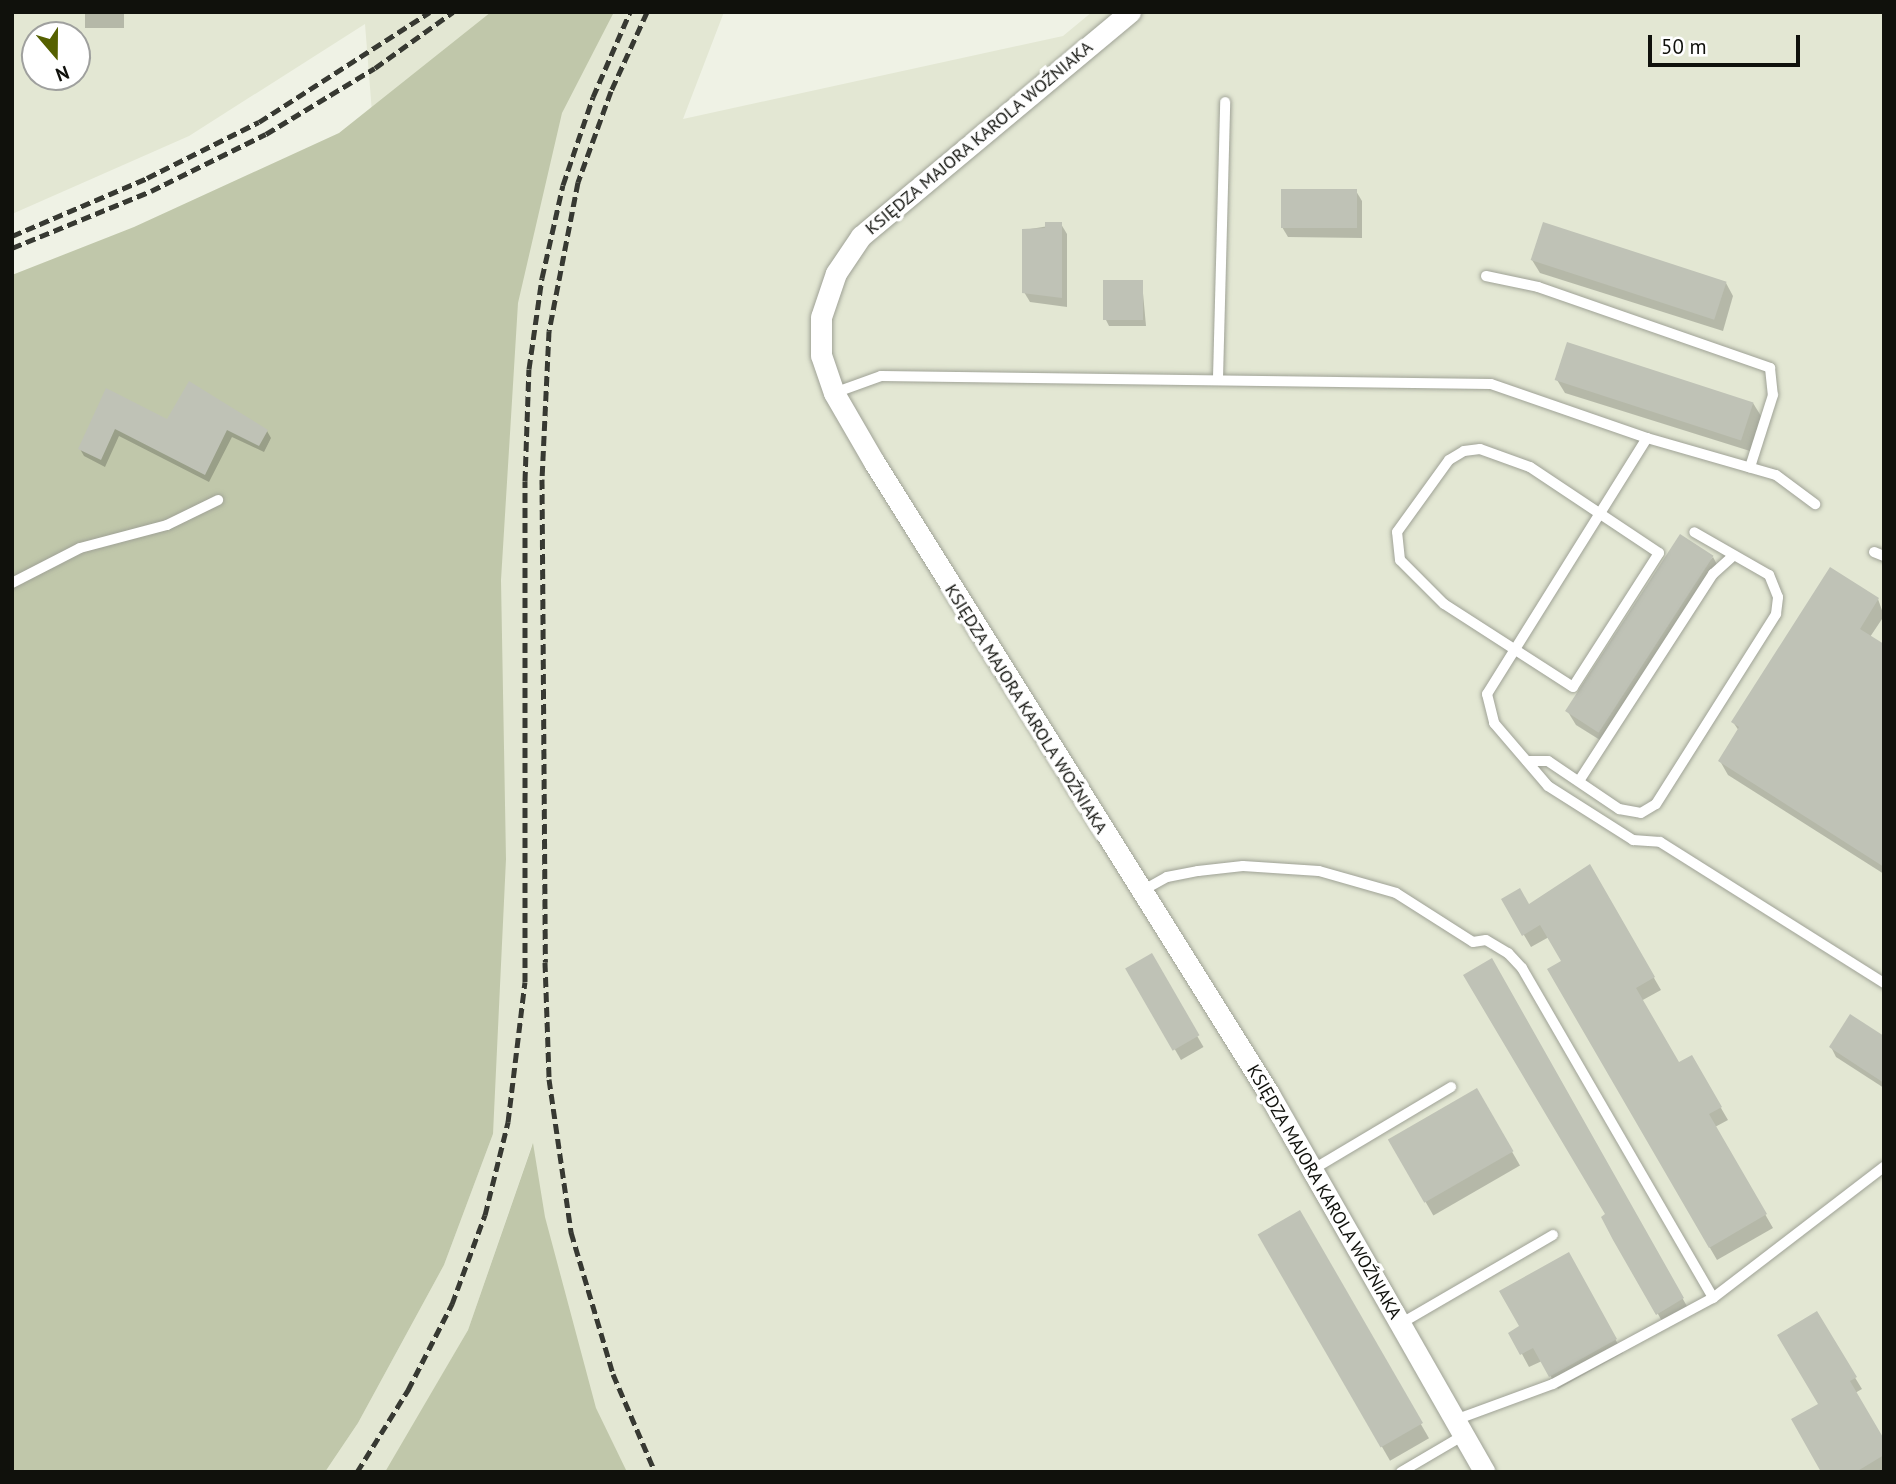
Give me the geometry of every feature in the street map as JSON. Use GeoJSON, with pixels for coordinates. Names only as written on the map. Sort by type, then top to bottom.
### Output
{"type":"FeatureCollection","features":[{"type":"Feature","properties":{"kind":"street","name":"KSIĘDZA MAJORA KAROLA WOŹNIAKA"},"geometry":{"type":"LineString","coordinates":[[1130,12],[861,236],[836,274],[821,317],[821,355],[834,393],[1312,1170],[1485,1472]]}},
{"type":"Feature","properties":{"kind":"lane"},"geometry":{"type":"LineString","coordinates":[[1218,378],[1225,102]]}},
{"type":"Feature","properties":{"kind":"lane"},"geometry":{"type":"LineString","coordinates":[[1486,276],[1538,287],[1770,368],[1773,395],[1750,467]]}},
{"type":"Feature","properties":{"kind":"lane"},"geometry":{"type":"LineString","coordinates":[[834,393],[881,376],[1218,378],[1491,384],[1647,438],[1776,475],[1815,504]]}},
{"type":"Feature","properties":{"kind":"lane"},"geometry":{"type":"LineString","coordinates":[[1647,438],[1602,514],[1487,694],[1494,723],[1548,786],[1633,840],[1660,842],[1884,983]]}},
{"type":"Feature","properties":{"kind":"lane"},"geometry":{"type":"LineString","coordinates":[[1480,449],[1530,467],[1659,553],[1573,687],[1514,650],[1444,604],[1400,560],[1397,533],[1449,460],[1464,451],[1480,449]]}},
{"type":"Feature","properties":{"kind":"lane"},"geometry":{"type":"LineString","coordinates":[[12,583],[80,548],[167,525],[218,499]]}},
{"type":"Feature","properties":{"kind":"lane"},"geometry":{"type":"LineString","coordinates":[[1527,761],[1548,761],[1619,809],[1641,813],[1656,804],[1776,614],[1778,597],[1769,575],[1732,557],[1694,532]]}},
{"type":"Feature","properties":{"kind":"lane"},"geometry":{"type":"LineString","coordinates":[[1579,780],[1713,574],[1732,557]]}},
{"type":"Feature","properties":{"kind":"lane"},"geometry":{"type":"LineString","coordinates":[[1140,892],[1167,877],[1198,871],[1243,866],[1320,871],[1396,893],[1474,942],[1486,940],[1508,953],[1522,968],[1713,1298]]}},
{"type":"Feature","properties":{"kind":"lane"},"geometry":{"type":"LineString","coordinates":[[1312,1170],[1451,1087]]}},
{"type":"Feature","properties":{"kind":"lane"},"geometry":{"type":"LineString","coordinates":[[1401,1472],[1459,1427],[1475,1409],[1553,1384],[1713,1298],[1884,1167]]}},
{"type":"Feature","properties":{"kind":"lane"},"geometry":{"type":"LineString","coordinates":[[1400,1324],[1553,1235]]}},
{"type":"Feature","properties":{"kind":"shaded area"},"geometry":{"type":"Polygon","coordinates":[[[12,12],[724,12],[683,119],[1063,36],[1092,12],[1884,12],[1884,1472],[615,1472],[548,1268],[532,1145],[468,1330],[393,1461],[385,1472],[325,1472],[358,1423],[444,1265],[493,1134],[377,176],[365,24],[189,136],[12,214],[12,12]]]}},
{"type":"Feature","properties":{"kind":"shaded area"},"geometry":{"type":"Polygon","coordinates":[[[491,12],[614,12],[562,113],[518,303],[501,580],[506,859],[493,1134],[444,1265],[358,1423],[325,1472],[12,1472],[12,275],[134,227],[339,133],[491,12]]]}},
{"type":"Feature","properties":{"kind":"shaded area"},"geometry":{"type":"Polygon","coordinates":[[[533,1143],[545,1217],[596,1408],[627,1472],[385,1472],[468,1330],[533,1143]]]}},
{"type":"Feature","properties":{"kind":"building"},"geometry":{"type":"Polygon","coordinates":[[[1281,189],[1357,189],[1357,228],[1281,228],[1281,189]]]}},
{"type":"Feature","properties":{"kind":"building"},"geometry":{"type":"Polygon","coordinates":[[[1045,222],[1062,222],[1062,298],[1022,293],[1022,229],[1045,228],[1045,222]]]}},
{"type":"Feature","properties":{"kind":"building"},"geometry":{"type":"Polygon","coordinates":[[[1543,222],[1727,282],[1714,320],[1531,260],[1543,222]]]}},
{"type":"Feature","properties":{"kind":"building"},"geometry":{"type":"Polygon","coordinates":[[[1103,280],[1143,280],[1143,320],[1103,320],[1103,280]]]}},
{"type":"Feature","properties":{"kind":"building"},"geometry":{"type":"Polygon","coordinates":[[[1567,342],[1753,403],[1741,441],[1555,380],[1567,342]]]}},
{"type":"Feature","properties":{"kind":"building"},"geometry":{"type":"Polygon","coordinates":[[[189,381],[268,430],[259,446],[227,430],[205,475],[115,429],[101,460],[78,449],[106,388],[167,419],[189,381]]]}},
{"type":"Feature","properties":{"kind":"building"},"geometry":{"type":"Polygon","coordinates":[[[1680,534],[1714,556],[1599,733],[1565,711],[1680,534]]]}},
{"type":"Feature","properties":{"kind":"building"},"geometry":{"type":"Polygon","coordinates":[[[1830,567],[1879,598],[1860,629],[1884,644],[1884,867],[1718,761],[1739,727],[1731,722],[1830,567]]]}},
{"type":"Feature","properties":{"kind":"building"},"geometry":{"type":"Polygon","coordinates":[[[1590,864],[1655,977],[1636,988],[1679,1062],[1692,1055],[1722,1107],[1709,1114],[1767,1214],[1709,1248],[1547,969],[1561,961],[1540,925],[1522,936],[1501,899],[1520,888],[1529,904],[1590,864]]]}},
{"type":"Feature","properties":{"kind":"building"},"geometry":{"type":"Polygon","coordinates":[[[1152,953],[1200,1035],[1173,1051],[1125,968],[1152,953]]]}},
{"type":"Feature","properties":{"kind":"building"},"geometry":{"type":"Polygon","coordinates":[[[1492,958],[1684,1298],[1656,1315],[1601,1217],[1605,1214],[1463,975],[1492,958]]]}},
{"type":"Feature","properties":{"kind":"building"},"geometry":{"type":"Polygon","coordinates":[[[1850,1014],[1884,1036],[1884,1083],[1829,1047],[1850,1014]]]}},
{"type":"Feature","properties":{"kind":"building"},"geometry":{"type":"Polygon","coordinates":[[[1477,1088],[1514,1151],[1424,1203],[1388,1140],[1477,1088]]]}},
{"type":"Feature","properties":{"kind":"building"},"geometry":{"type":"Polygon","coordinates":[[[1300,1210],[1423,1423],[1381,1448],[1258,1234],[1300,1210]]]}},
{"type":"Feature","properties":{"kind":"building"},"geometry":{"type":"Polygon","coordinates":[[[1569,1252],[1617,1339],[1549,1377],[1533,1348],[1520,1355],[1508,1333],[1519,1326],[1499,1291],[1569,1252]]]}},
{"type":"Feature","properties":{"kind":"building"},"geometry":{"type":"Polygon","coordinates":[[[1817,1311],[1857,1377],[1850,1381],[1884,1439],[1884,1455],[1856,1472],[1821,1472],[1791,1419],[1818,1404],[1777,1335],[1817,1311]]]}},
{"type":"Feature","properties":{"kind":"railway"},"geometry":{"type":"LineString","coordinates":[[12,236],[147,178],[259,122],[430,12]]}},
{"type":"Feature","properties":{"kind":"railway"},"geometry":{"type":"LineString","coordinates":[[12,248],[151,191],[266,134],[375,68],[453,12]]}},
{"type":"Feature","properties":{"kind":"railway"},"geometry":{"type":"LineString","coordinates":[[357,1472],[408,1390],[452,1304],[485,1215],[508,1122],[525,982],[525,481],[529,369],[542,278],[563,185],[593,97],[630,12]]}},
{"type":"Feature","properties":{"kind":"railway"},"geometry":{"type":"LineString","coordinates":[[647,12],[611,91],[578,182],[549,331],[542,479],[545,962],[549,1079],[571,1232],[613,1374],[655,1472]]}}]}
